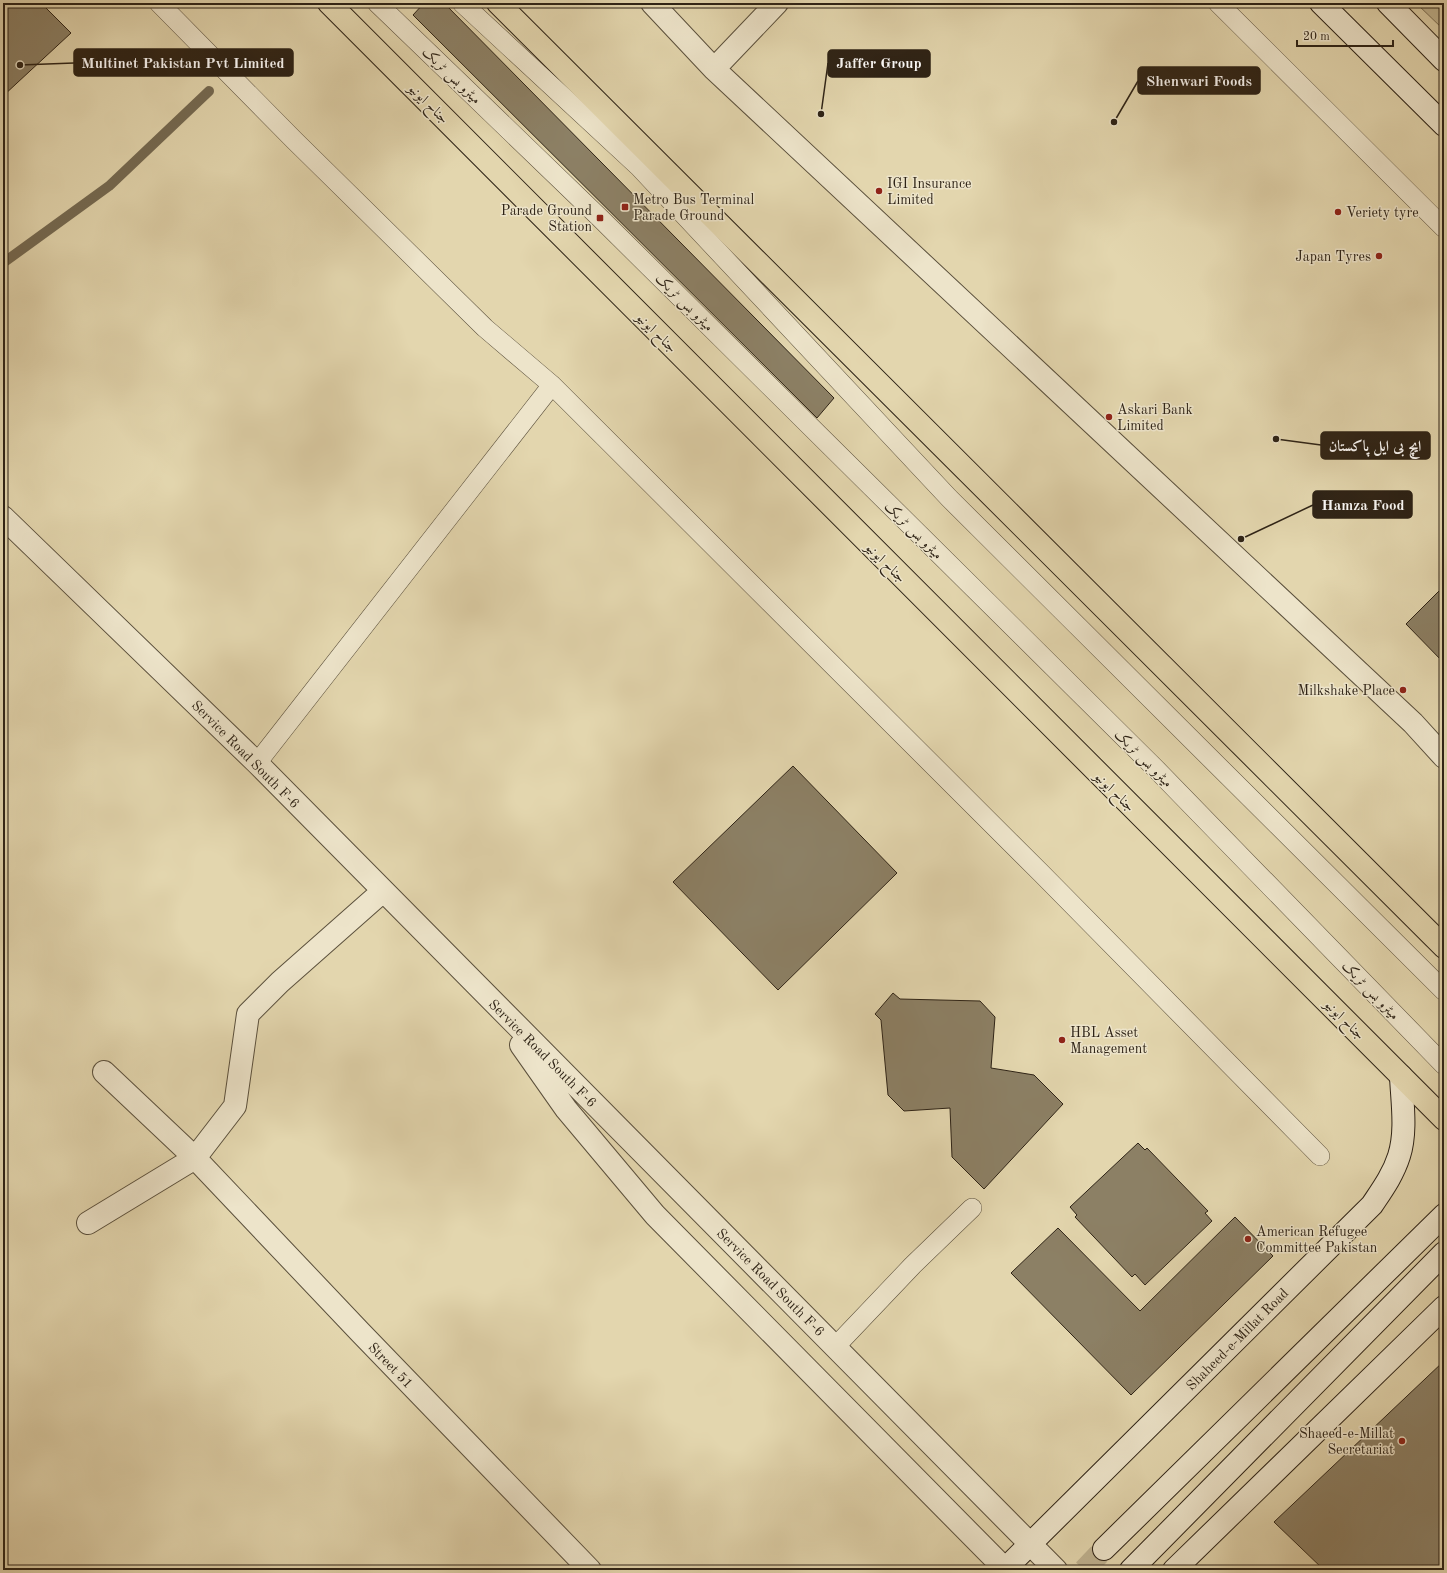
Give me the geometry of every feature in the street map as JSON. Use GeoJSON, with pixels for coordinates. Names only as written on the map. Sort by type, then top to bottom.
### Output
{"type":"FeatureCollection","features":[{"type":"Feature","properties":{"kind":"main road","name":"جناح ایونیو"},"geometry":{"type":"LineString","coordinates":[[329,3],[1444,1119]]}},
{"type":"Feature","properties":{"kind":"main road"},"geometry":{"type":"LineString","coordinates":[[498,3],[1444,946]]}},
{"type":"Feature","properties":{"kind":"street"},"geometry":{"type":"LineString","coordinates":[[652,3],[714,69],[1413,723],[1444,757]]}},
{"type":"Feature","properties":{"kind":"street"},"geometry":{"type":"LineString","coordinates":[[714,69],[778,3]]}},
{"type":"Feature","properties":{"kind":"street"},"geometry":{"type":"LineString","coordinates":[[1321,3],[1444,125]]}},
{"type":"Feature","properties":{"kind":"street"},"geometry":{"type":"LineString","coordinates":[[1388,3],[1444,60]]}},
{"type":"Feature","properties":{"kind":"street","name":"Service Road South F-6"},"geometry":{"type":"LineString","coordinates":[[3,517],[257,763],[1056,1570]]}},
{"type":"Feature","properties":{"kind":"street"},"geometry":{"type":"LineString","coordinates":[[88,1222],[195,1158],[235,1106],[248,1014],[280,982],[383,891]]}},
{"type":"Feature","properties":{"kind":"street","name":"Service Road South F-6"},"geometry":{"type":"LineString","coordinates":[[486,995],[566,1109],[655,1215],[1005,1570]]}},
{"type":"Feature","properties":{"kind":"street","name":"Street 51"},"geometry":{"type":"LineString","coordinates":[[104,1072],[195,1158],[360,1332],[590,1570]]}},
{"type":"Feature","properties":{"kind":"street","name":"Shaheed-e-Millat Road"},"geometry":{"type":"LineString","coordinates":[[1005,1570],[1372,1205],[1389,1180],[1399,1156],[1403,1131],[1401,1076]]}},
{"type":"Feature","properties":{"kind":"street"},"geometry":{"type":"LineString","coordinates":[[1104,1549],[1444,1215]]}},
{"type":"Feature","properties":{"kind":"street"},"geometry":{"type":"LineString","coordinates":[[1131,1570],[1444,1254]]}},
{"type":"Feature","properties":{"kind":"street"},"geometry":{"type":"LineString","coordinates":[[1174,1570],[1444,1307]]}},
{"type":"Feature","properties":{"kind":"lane"},"geometry":{"type":"LineString","coordinates":[[159,3],[299,146],[457,301],[485,328],[552,385],[1041,873],[1320,1156]]}},
{"type":"Feature","properties":{"kind":"lane","name":"میٹرو بس ٹریک"},"geometry":{"type":"LineString","coordinates":[[377,3],[600,218],[1154,767],[1444,1065]]}},
{"type":"Feature","properties":{"kind":"lane"},"geometry":{"type":"LineString","coordinates":[[462,3],[639,167],[949,498],[1444,991]]}},
{"type":"Feature","properties":{"kind":"lane"},"geometry":{"type":"LineString","coordinates":[[1218,3],[1444,228]]}},
{"type":"Feature","properties":{"kind":"lane"},"geometry":{"type":"LineString","coordinates":[[257,763],[552,385]]}},
{"type":"Feature","properties":{"kind":"lane"},"geometry":{"type":"LineString","coordinates":[[835,1346],[913,1265],[972,1208]]}},
{"type":"Feature","properties":{"kind":"shaded area"},"geometry":{"type":"Polygon","coordinates":[[[1416,3],[1444,3],[1444,30],[1416,3]]]}},
{"type":"Feature","properties":{"kind":"building"},"geometry":{"type":"Polygon","coordinates":[[[3,3],[41,3],[71,33],[3,96],[3,3]]]}},
{"type":"Feature","properties":{"kind":"building","name":"Metro Bus Terminal Parade Ground"},"geometry":{"type":"Polygon","coordinates":[[[424,3],[444,3],[834,398],[817,418],[413,15],[424,3]]]}},
{"type":"Feature","properties":{"kind":"building"},"geometry":{"type":"Polygon","coordinates":[[[1444,586],[1444,663],[1406,624],[1444,586]]]}},
{"type":"Feature","properties":{"kind":"building"},"geometry":{"type":"Polygon","coordinates":[[[793,766],[897,873],[778,990],[673,882],[793,766]]]}},
{"type":"Feature","properties":{"kind":"building"},"geometry":{"type":"Polygon","coordinates":[[[893,993],[900,999],[980,1001],[995,1017],[991,1068],[1034,1075],[1063,1104],[984,1189],[952,1157],[950,1108],[904,1111],[888,1095],[881,1020],[875,1014],[893,993]]]}},
{"type":"Feature","properties":{"kind":"building"},"geometry":{"type":"Polygon","coordinates":[[[1138,1143],[1145,1150],[1147,1148],[1208,1211],[1205,1213],[1212,1221],[1145,1285],[1135,1274],[1132,1277],[1075,1217],[1077,1215],[1070,1207],[1138,1143]]]}},
{"type":"Feature","properties":{"kind":"building"},"geometry":{"type":"Polygon","coordinates":[[[1235,1217],[1273,1256],[1131,1395],[1011,1273],[1058,1228],[1140,1311],[1235,1217]]]}},
{"type":"Feature","properties":{"kind":"building","name":"Shaeed-e-Millat Secretariat"},"geometry":{"type":"Polygon","coordinates":[[[1444,1361],[1444,1570],[1324,1570],[1274,1522],[1444,1361]]]}},
{"type":"Feature","properties":{"kind":"waterway"},"geometry":{"type":"LineString","coordinates":[[3,263],[109,186],[209,91]]}},
{"type":"Feature","properties":{"kind":"tunnel"},"geometry":{"type":"LineString","coordinates":[[1084,1570],[1104,1549]]}},
{"type":"Feature","properties":{"kind":"place","name":"Multinet Pakistan Pvt Limited"},"geometry":{"type":"Point","coordinates":[20,65]}},
{"type":"Feature","properties":{"kind":"place","name":"Jaffer Group"},"geometry":{"type":"Point","coordinates":[821,114]}},
{"type":"Feature","properties":{"kind":"place","name":"Shenwari Foods"},"geometry":{"type":"Point","coordinates":[1114,122]}},
{"type":"Feature","properties":{"kind":"place","name":"IGI Insurance Limited"},"geometry":{"type":"Point","coordinates":[879,191]}},
{"type":"Feature","properties":{"kind":"place","name":"Metro Bus Terminal Parade Ground"},"geometry":{"type":"Point","coordinates":[625,207]}},
{"type":"Feature","properties":{"kind":"place","name":"Veriety tyre"},"geometry":{"type":"Point","coordinates":[1338,212]}},
{"type":"Feature","properties":{"kind":"place","name":"Parade Ground Station"},"geometry":{"type":"Point","coordinates":[600,218]}},
{"type":"Feature","properties":{"kind":"place","name":"Japan Tyres"},"geometry":{"type":"Point","coordinates":[1379,256]}},
{"type":"Feature","properties":{"kind":"place","name":"Askari Bank Limited"},"geometry":{"type":"Point","coordinates":[1109,417]}},
{"type":"Feature","properties":{"kind":"place","name":"ایچ بی ایل پاکستان"},"geometry":{"type":"Point","coordinates":[1276,439]}},
{"type":"Feature","properties":{"kind":"place","name":"Hamza Food"},"geometry":{"type":"Point","coordinates":[1241,539]}},
{"type":"Feature","properties":{"kind":"place","name":"Milkshake Place"},"geometry":{"type":"Point","coordinates":[1403,690]}},
{"type":"Feature","properties":{"kind":"place","name":"HBL Asset Management"},"geometry":{"type":"Point","coordinates":[1062,1040]}},
{"type":"Feature","properties":{"kind":"place","name":"American Refugee Committee Pakistan"},"geometry":{"type":"Point","coordinates":[1248,1239]}},
{"type":"Feature","properties":{"kind":"place","name":"Shaeed-e-Millat Secretariat"},"geometry":{"type":"Point","coordinates":[1402,1441]}}]}
